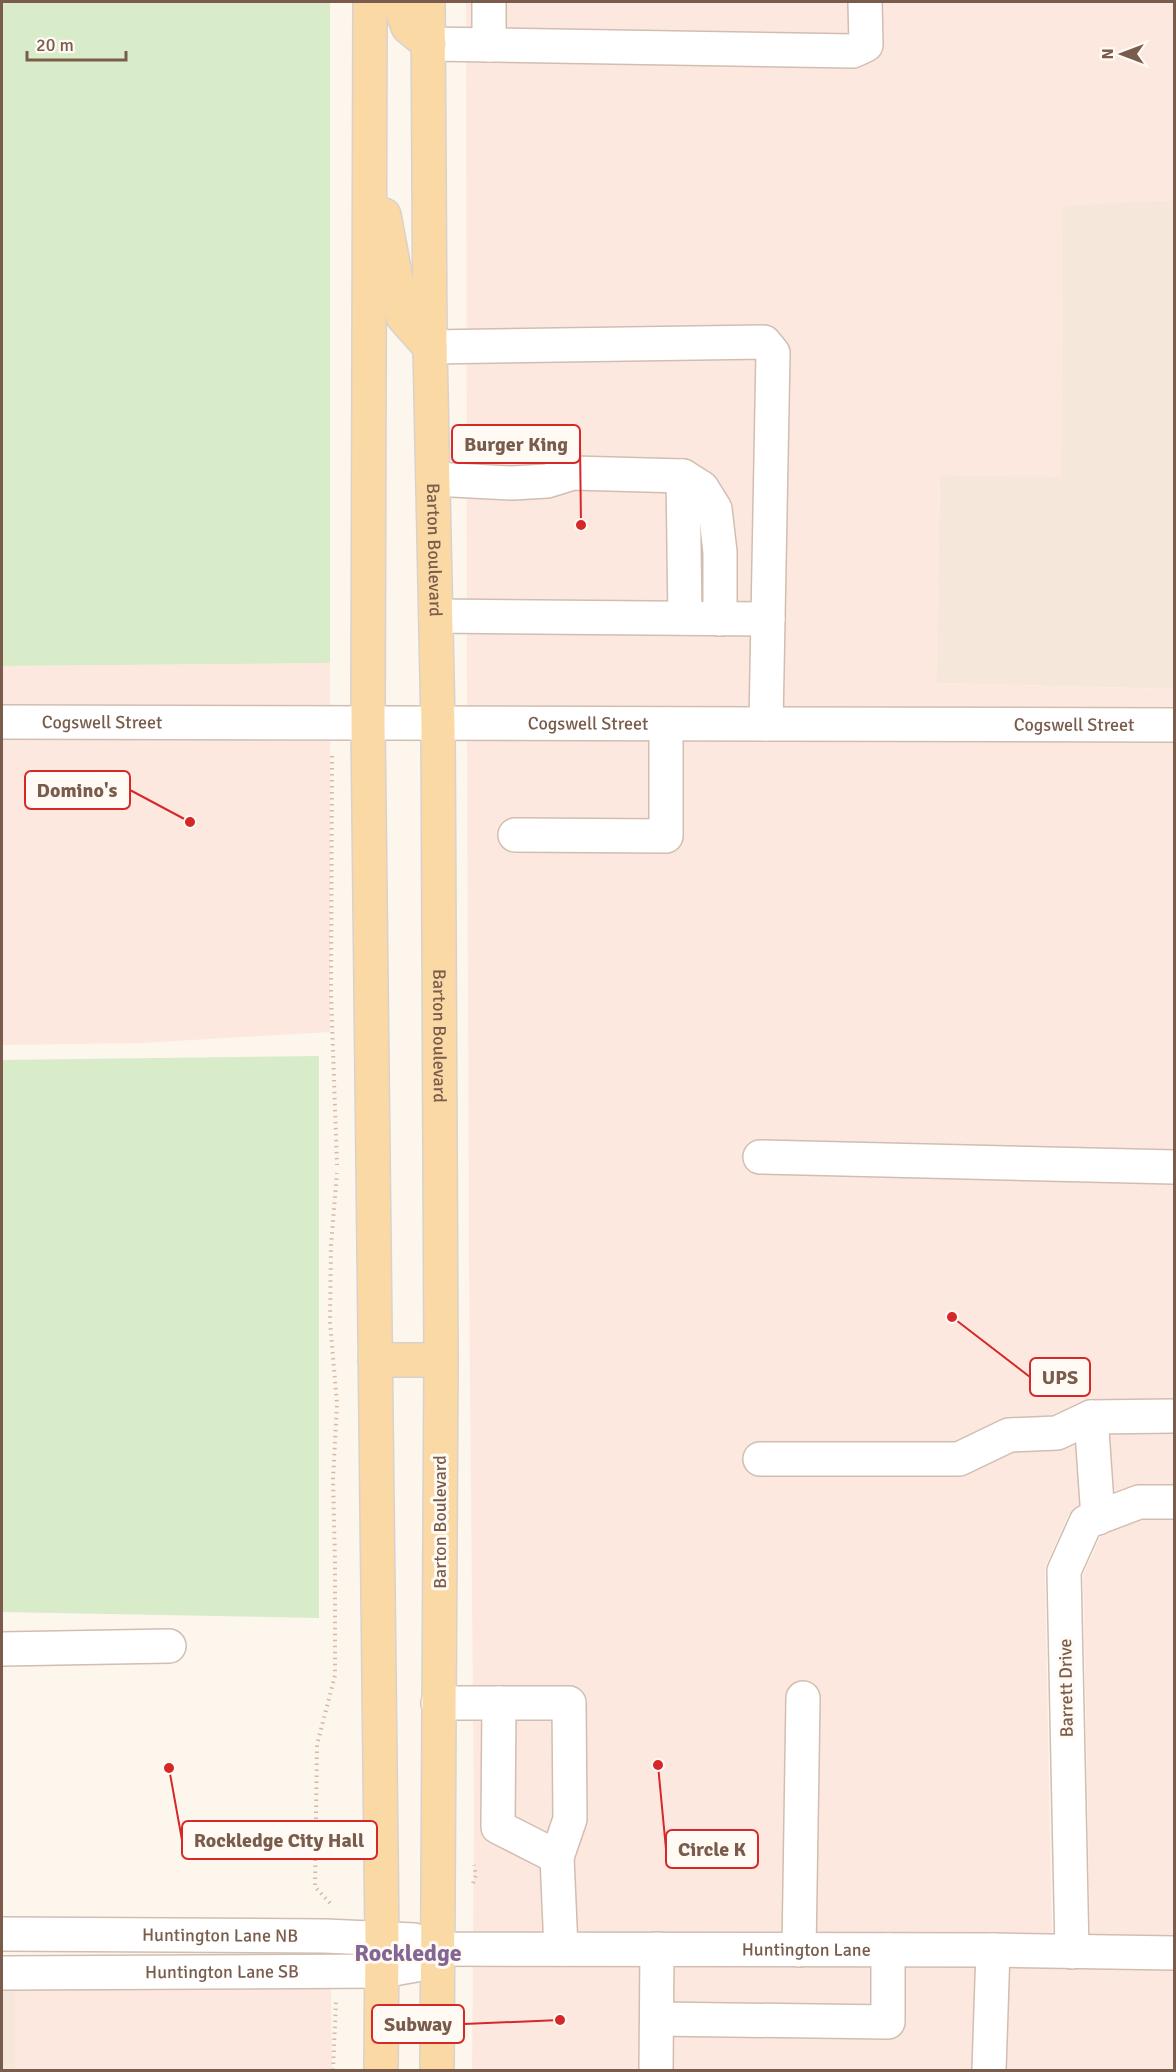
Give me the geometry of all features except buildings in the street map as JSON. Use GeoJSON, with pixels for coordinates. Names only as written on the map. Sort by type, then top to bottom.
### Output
{"type":"FeatureCollection","features":[{"type":"Feature","properties":{"kind":"main road"},"geometry":{"type":"LineString","coordinates":[[370,2],[368,724],[382,1955],[381,2070]]}},
{"type":"Feature","properties":{"kind":"main road"},"geometry":{"type":"LineString","coordinates":[[399,2],[408,27],[429,44]]}},
{"type":"Feature","properties":{"kind":"main road","name":"Barton Boulevard"},"geometry":{"type":"LineString","coordinates":[[429,2],[430,347],[438,724],[441,1360],[437,2070]]}},
{"type":"Feature","properties":{"kind":"main road"},"geometry":{"type":"LineString","coordinates":[[369,134],[403,317],[430,347]]}},
{"type":"Feature","properties":{"kind":"main road"},"geometry":{"type":"LineString","coordinates":[[375,1360],[441,1360]]}},
{"type":"Feature","properties":{"kind":"street"},"geometry":{"type":"LineString","coordinates":[[489,2],[489,45]]}},
{"type":"Feature","properties":{"kind":"street"},"geometry":{"type":"LineString","coordinates":[[429,44],[853,51],[866,45],[865,2]]}},
{"type":"Feature","properties":{"kind":"street"},"geometry":{"type":"LineString","coordinates":[[430,347],[764,342],[773,353],[766,724]]}},
{"type":"Feature","properties":{"kind":"street"},"geometry":{"type":"LineString","coordinates":[[433,479],[512,483],[547,481],[573,473],[683,476],[702,488],[715,509],[720,552],[720,619]]}},
{"type":"Feature","properties":{"kind":"street"},"geometry":{"type":"LineString","coordinates":[[683,476],[685,618]]}},
{"type":"Feature","properties":{"kind":"street"},"geometry":{"type":"LineString","coordinates":[[436,616],[768,619]]}},
{"type":"Feature","properties":{"kind":"street","name":"Cogswell Street"},"geometry":{"type":"LineString","coordinates":[[2,722],[1174,725]]}},
{"type":"Feature","properties":{"kind":"street"},"geometry":{"type":"LineString","coordinates":[[516,835],[666,836],[666,724]]}},
{"type":"Feature","properties":{"kind":"street"},"geometry":{"type":"LineString","coordinates":[[760,1157],[1174,1167]]}},
{"type":"Feature","properties":{"kind":"street"},"geometry":{"type":"LineString","coordinates":[[760,1459],[959,1459],[1009,1435],[1057,1432],[1091,1417],[1174,1416]]}},
{"type":"Feature","properties":{"kind":"street"},"geometry":{"type":"LineString","coordinates":[[1091,1417],[1098,1518]]}},
{"type":"Feature","properties":{"kind":"street","name":"Barrett Drive"},"geometry":{"type":"LineString","coordinates":[[1071,1952],[1064,1571],[1086,1522],[1139,1502],[1174,1502]]}},
{"type":"Feature","properties":{"kind":"street"},"geometry":{"type":"LineString","coordinates":[[2,1649],[169,1646]]}},
{"type":"Feature","properties":{"kind":"street"},"geometry":{"type":"LineString","coordinates":[[799,1950],[803,1698]]}},
{"type":"Feature","properties":{"kind":"street"},"geometry":{"type":"LineString","coordinates":[[438,1703],[569,1703],[570,1819],[557,1857],[561,1949]]}},
{"type":"Feature","properties":{"kind":"street"},"geometry":{"type":"LineString","coordinates":[[499,1703],[498,1827],[557,1857]]}},
{"type":"Feature","properties":{"kind":"street","name":"Huntington Lane NB"},"geometry":{"type":"LineString","coordinates":[[2,1934],[335,1936],[382,1955],[414,1940],[437,1949]]}},
{"type":"Feature","properties":{"kind":"street"},"geometry":{"type":"LineString","coordinates":[[120,1972],[121,1935]]}},
{"type":"Feature","properties":{"kind":"street","name":"Huntington Lane"},"geometry":{"type":"LineString","coordinates":[[437,1949],[993,1950],[1174,1953]]}},
{"type":"Feature","properties":{"kind":"street"},"geometry":{"type":"LineString","coordinates":[[656,2070],[657,1949]]}},
{"type":"Feature","properties":{"kind":"street"},"geometry":{"type":"LineString","coordinates":[[657,2019],[888,2022],[888,1950]]}},
{"type":"Feature","properties":{"kind":"street"},"geometry":{"type":"LineString","coordinates":[[989,2070],[993,1950]]}},
{"type":"Feature","properties":{"kind":"street","name":"Huntington Lane SB"},"geometry":{"type":"LineString","coordinates":[[2,1973],[336,1972],[382,1955]]}},
{"type":"Feature","properties":{"kind":"path"},"geometry":{"type":"LineString","coordinates":[[333,724],[331,993],[333,1092],[338,1172],[331,1245],[330,1322],[338,1404],[333,1479],[335,1675],[317,1745],[315,1887],[330,1902],[335,1914],[335,1936]]}},
{"type":"Feature","properties":{"kind":"path"},"geometry":{"type":"LineString","coordinates":[[333,2070],[336,1972]]}},
{"type":"Feature","properties":{"kind":"shaded area"},"geometry":{"type":"Polygon","coordinates":[[[466,2],[1174,2],[1174,200],[1062,206],[1061,477],[940,475],[936,683],[1174,689],[1174,708],[467,708],[466,2]]]}},
{"type":"Feature","properties":{"kind":"shaded area"},"geometry":{"type":"Polygon","coordinates":[[[1174,200],[1174,689],[936,683],[940,475],[1061,476],[1062,205],[1174,200]]]}},
{"type":"Feature","properties":{"kind":"shaded area"},"geometry":{"type":"Polygon","coordinates":[[[330,663],[330,708],[2,706],[2,666],[330,663]]]}},
{"type":"Feature","properties":{"kind":"shaded area"},"geometry":{"type":"Polygon","coordinates":[[[2,739],[330,741],[330,1032],[141,1043],[2,1045],[2,739]]]}},
{"type":"Feature","properties":{"kind":"shaded area"},"geometry":{"type":"Polygon","coordinates":[[[467,741],[1174,742],[1174,1485],[1132,1486],[1078,1507],[1068,1516],[1046,1565],[1052,1934],[473,1932],[467,741]]]}},
{"type":"Feature","properties":{"kind":"shaded area"},"geometry":{"type":"Polygon","coordinates":[[[1143,1519],[1174,1519],[1174,1936],[1090,1935],[1083,1575],[1101,1535],[1143,1519]]]}},
{"type":"Feature","properties":{"kind":"shaded area"},"geometry":{"type":"Polygon","coordinates":[[[473,1966],[993,1967],[1174,1970],[1174,2070],[472,2070],[473,1966]]]}},
{"type":"Feature","properties":{"kind":"shaded area"},"geometry":{"type":"Polygon","coordinates":[[[331,1989],[332,2070],[15,2070],[15,1990],[331,1989]]]}},
{"type":"Feature","properties":{"kind":"shaded area"},"geometry":{"type":"Polygon","coordinates":[[[2,1990],[15,1990],[15,2070],[2,2070],[2,1990]]]}},
{"type":"Feature","properties":{"kind":"green space"},"geometry":{"type":"Polygon","coordinates":[[[2,2],[330,2],[330,663],[2,666],[2,2]]]}},
{"type":"Feature","properties":{"kind":"green space"},"geometry":{"type":"Polygon","coordinates":[[[319,1056],[319,1618],[2,1612],[2,1060],[319,1056]]]}},
{"type":"Feature","properties":{"kind":"place","name":"Burger King"},"geometry":{"type":"Point","coordinates":[581,525]}},
{"type":"Feature","properties":{"kind":"place","name":"Domino's"},"geometry":{"type":"Point","coordinates":[190,822]}},
{"type":"Feature","properties":{"kind":"place","name":"UPS"},"geometry":{"type":"Point","coordinates":[952,1317]}},
{"type":"Feature","properties":{"kind":"place","name":"Circle K"},"geometry":{"type":"Point","coordinates":[658,1765]}},
{"type":"Feature","properties":{"kind":"place","name":"Rockledge City Hall"},"geometry":{"type":"Point","coordinates":[169,1768]}},
{"type":"Feature","properties":{"kind":"place","name":"Subway"},"geometry":{"type":"Point","coordinates":[560,2020]}},
{"type":"Feature","properties":{"kind":"district","name":"Rockledge"},"geometry":{"type":"Point","coordinates":[408,1953]}}]}
